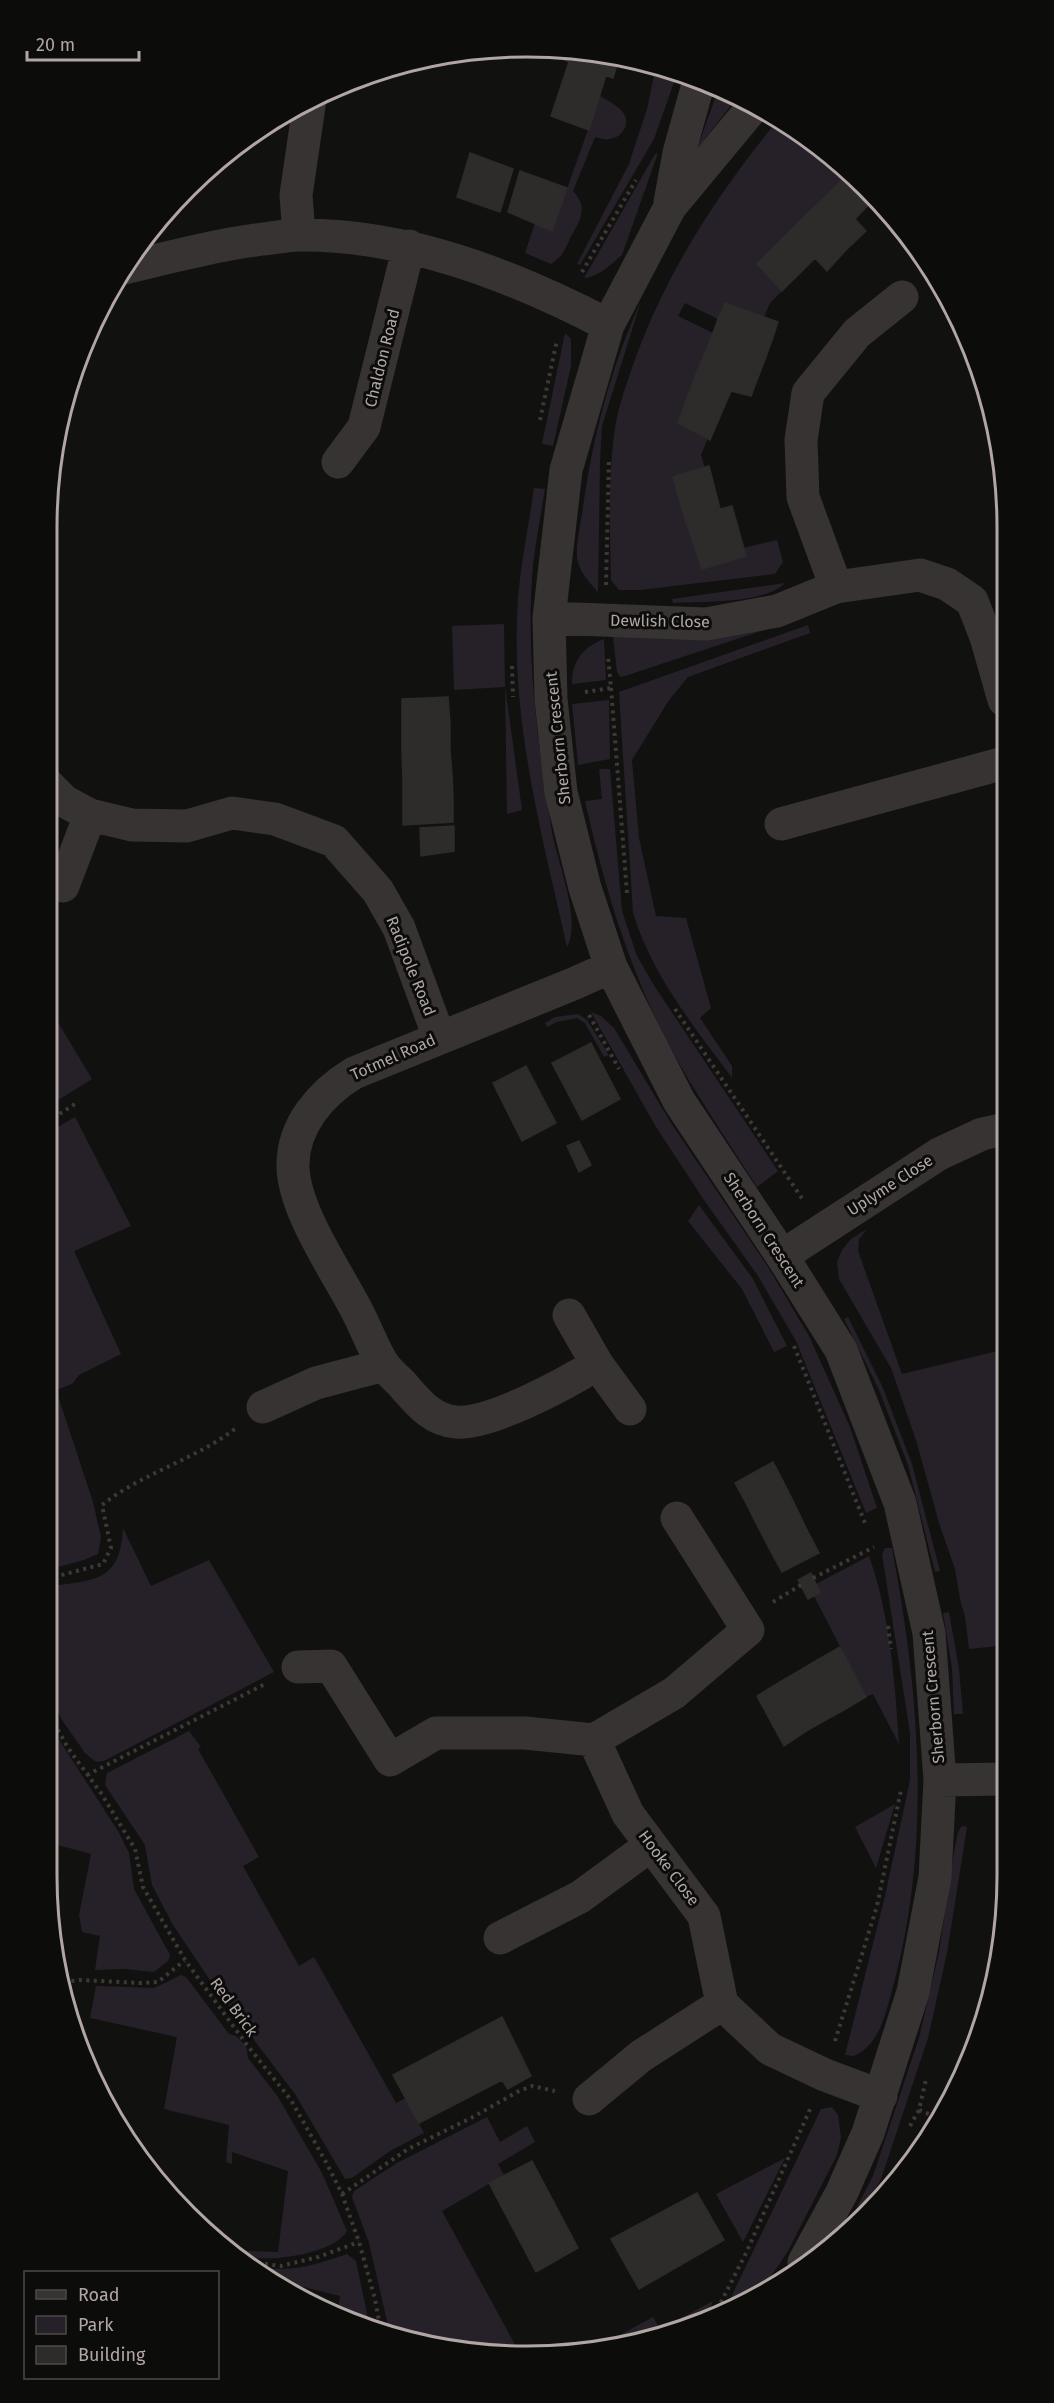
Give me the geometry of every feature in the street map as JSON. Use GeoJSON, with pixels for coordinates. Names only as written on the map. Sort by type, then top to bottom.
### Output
{"type":"FeatureCollection","features":[{"type":"Feature","properties":{"kind":"street","name":"Sherborn Crescent"},"geometry":{"type":"LineString","coordinates":[[670,207],[679,153],[697,89]]}},
{"type":"Feature","properties":{"kind":"street"},"geometry":{"type":"LineString","coordinates":[[299,235],[296,195],[308,111]]}},
{"type":"Feature","properties":{"kind":"street","name":"Sherborn Crescent"},"geometry":{"type":"LineString","coordinates":[[748,112],[670,207],[608,325],[566,470],[549,618],[551,699],[561,792],[585,888],[611,967],[679,1101],[782,1256],[841,1350],[900,1503],[929,1633],[940,1780],[935,1877],[913,1992],[868,2133],[842,2192],[810,2251]]}},
{"type":"Feature","properties":{"kind":"street"},"geometry":{"type":"LineString","coordinates":[[137,265],[230,243],[299,235],[369,240],[409,246],[457,261],[564,302],[608,325]]}},
{"type":"Feature","properties":{"kind":"street","name":"Chaldon Road"},"geometry":{"type":"LineString","coordinates":[[338,462],[364,427],[409,246]]}},
{"type":"Feature","properties":{"kind":"street"},"geometry":{"type":"LineString","coordinates":[[836,587],[803,497],[801,440],[808,393],[857,333],[902,297]]}},
{"type":"Feature","properties":{"kind":"street","name":"Dewlish Close"},"geometry":{"type":"LineString","coordinates":[[549,618],[706,624],[777,612],[836,587],[920,575],[947,584],[972,601],[986,637],[997,676]]}},
{"type":"Feature","properties":{"kind":"street"},"geometry":{"type":"LineString","coordinates":[[781,824],[997,765]]}},
{"type":"Feature","properties":{"kind":"street","name":"Radipole Road"},"geometry":{"type":"LineString","coordinates":[[57,794],[64,801],[90,815],[132,825],[187,826],[231,813],[275,819],[334,841],[378,891],[399,928],[439,1037]]}},
{"type":"Feature","properties":{"kind":"street"},"geometry":{"type":"LineString","coordinates":[[63,886],[90,815]]}},
{"type":"Feature","properties":{"kind":"street","name":"Totmel Road"},"geometry":{"type":"LineString","coordinates":[[597,1364],[576,1377],[493,1417],[473,1422],[455,1422],[440,1418],[426,1410],[384,1365],[301,1205],[293,1168],[294,1149],[301,1130],[322,1095],[336,1083],[439,1037],[611,967]]}},
{"type":"Feature","properties":{"kind":"street","name":"Uplyme Close"},"geometry":{"type":"LineString","coordinates":[[782,1256],[939,1154],[982,1134],[997,1131]]}},
{"type":"Feature","properties":{"kind":"street"},"geometry":{"type":"LineString","coordinates":[[569,1315],[597,1364],[630,1409]]}},
{"type":"Feature","properties":{"kind":"street"},"geometry":{"type":"LineString","coordinates":[[263,1407],[316,1383],[384,1365]]}},
{"type":"Feature","properties":{"kind":"street"},"geometry":{"type":"LineString","coordinates":[[298,1667],[331,1666],[390,1760],[436,1733],[525,1733],[594,1740],[674,1693],[748,1630],[677,1518]]}},
{"type":"Feature","properties":{"kind":"street","name":"Hooke Close"},"geometry":{"type":"LineString","coordinates":[[594,1740],[628,1814],[704,1916],[722,2004]]}},
{"type":"Feature","properties":{"kind":"street"},"geometry":{"type":"LineString","coordinates":[[940,1780],[997,1779]]}},
{"type":"Feature","properties":{"kind":"street"},"geometry":{"type":"LineString","coordinates":[[500,1938],[580,1897],[651,1845]]}},
{"type":"Feature","properties":{"kind":"street"},"geometry":{"type":"LineString","coordinates":[[589,2099],[641,2056],[722,2004],[770,2049],[881,2096]]}},
{"type":"Feature","properties":{"kind":"path"},"geometry":{"type":"LineString","coordinates":[[539,426],[564,302],[641,171]]}},
{"type":"Feature","properties":{"kind":"path"},"geometry":{"type":"LineString","coordinates":[[551,699],[611,688],[605,620],[609,458]]}},
{"type":"Feature","properties":{"kind":"path"},"geometry":{"type":"LineString","coordinates":[[512,659],[513,705]]}},
{"type":"Feature","properties":{"kind":"path"},"geometry":{"type":"LineString","coordinates":[[573,984],[623,1077]]}},
{"type":"Feature","properties":{"kind":"path"},"geometry":{"type":"LineString","coordinates":[[57,1115],[75,1104]]}},
{"type":"Feature","properties":{"kind":"path"},"geometry":{"type":"LineString","coordinates":[[793,1345],[866,1526]]}},
{"type":"Feature","properties":{"kind":"path"},"geometry":{"type":"LineString","coordinates":[[57,1576],[104,1564],[111,1548],[102,1505],[122,1489],[229,1434],[263,1407]]}},
{"type":"Feature","properties":{"kind":"path"},"geometry":{"type":"LineString","coordinates":[[870,1536],[877,1556]]}},
{"type":"Feature","properties":{"kind":"path"},"geometry":{"type":"LineString","coordinates":[[813,1578],[874,1547]]}},
{"type":"Feature","properties":{"kind":"path"},"geometry":{"type":"LineString","coordinates":[[888,1625],[893,1659]]}},
{"type":"Feature","properties":{"kind":"path"},"geometry":{"type":"LineString","coordinates":[[87,1775],[298,1667]]}},
{"type":"Feature","properties":{"kind":"path","name":"Red Brick"},"geometry":{"type":"LineString","coordinates":[[57,1727],[135,1849],[143,1887],[185,1960],[247,2045],[291,2100],[342,2194],[359,2242],[379,2322]]}},
{"type":"Feature","properties":{"kind":"path"},"geometry":{"type":"LineString","coordinates":[[720,2304],[746,2253],[825,2074],[877,1906],[902,1786]]}},
{"type":"Feature","properties":{"kind":"path"},"geometry":{"type":"LineString","coordinates":[[69,1981],[158,1982],[185,1960]]}},
{"type":"Feature","properties":{"kind":"path"},"geometry":{"type":"LineString","coordinates":[[342,2194],[408,2149],[519,2091],[532,2086],[589,2099]]}},
{"type":"Feature","properties":{"kind":"path"},"geometry":{"type":"LineString","coordinates":[[919,2110],[931,2115]]}},
{"type":"Feature","properties":{"kind":"path"},"geometry":{"type":"LineString","coordinates":[[261,2263],[281,2266],[318,2257],[359,2242]]}},
{"type":"Feature","properties":{"kind":"green space"},"geometry":{"type":"Polygon","coordinates":[[[654,75],[675,81],[654,139],[580,265],[577,264],[629,164],[647,109],[654,75]]]}},
{"type":"Feature","properties":{"kind":"green space"},"geometry":{"type":"Polygon","coordinates":[[[600,96],[622,111],[626,118],[626,126],[621,134],[614,138],[595,137],[573,191],[582,207],[581,217],[562,253],[551,264],[525,253],[535,223],[552,231],[600,96]]]}},
{"type":"Feature","properties":{"kind":"green space"},"geometry":{"type":"Polygon","coordinates":[[[716,97],[732,104],[697,149],[716,97]]]}},
{"type":"Feature","properties":{"kind":"green space"},"geometry":{"type":"Polygon","coordinates":[[[773,127],[813,154],[843,179],[757,264],[782,291],[770,303],[764,317],[725,303],[718,319],[685,303],[678,316],[713,333],[678,423],[708,438],[701,455],[705,468],[673,477],[702,569],[745,556],[743,548],[777,540],[783,562],[775,574],[640,590],[619,590],[611,580],[611,471],[615,426],[627,382],[646,331],[677,267],[714,206],[773,127]]]}},
{"type":"Feature","properties":{"kind":"green space"},"geometry":{"type":"Polygon","coordinates":[[[658,153],[622,255],[599,273],[584,278],[655,154],[658,153]]]}},
{"type":"Feature","properties":{"kind":"green space"},"geometry":{"type":"Polygon","coordinates":[[[641,301],[602,426],[598,592],[579,567],[578,538],[598,428],[612,376],[641,301]]]}},
{"type":"Feature","properties":{"kind":"green space"},"geometry":{"type":"Polygon","coordinates":[[[565,333],[571,339],[571,366],[553,446],[542,444],[565,333]]]}},
{"type":"Feature","properties":{"kind":"green space"},"geometry":{"type":"Polygon","coordinates":[[[534,488],[545,489],[533,565],[531,598],[534,699],[552,832],[567,891],[572,922],[567,947],[532,784],[520,702],[517,661],[517,619],[521,570],[534,488]]]}},
{"type":"Feature","properties":{"kind":"green space"},"geometry":{"type":"Polygon","coordinates":[[[785,583],[776,590],[748,598],[673,603],[672,599],[785,583]]]}},
{"type":"Feature","properties":{"kind":"green space"},"geometry":{"type":"Polygon","coordinates":[[[504,624],[505,686],[522,810],[507,814],[505,687],[454,690],[452,626],[504,624]]]}},
{"type":"Feature","properties":{"kind":"green space"},"geometry":{"type":"Polygon","coordinates":[[[808,625],[810,633],[688,677],[669,700],[632,760],[639,838],[656,916],[686,918],[711,1008],[700,1018],[732,1066],[732,1078],[675,1000],[651,958],[633,913],[619,692],[808,625]]]}},
{"type":"Feature","properties":{"kind":"green space"},"geometry":{"type":"Polygon","coordinates":[[[770,628],[625,676],[620,677],[617,672],[613,637],[770,628]]]}},
{"type":"Feature","properties":{"kind":"green space"},"geometry":{"type":"Polygon","coordinates":[[[604,639],[606,680],[572,684],[574,668],[580,656],[590,646],[604,639]]]}},
{"type":"Feature","properties":{"kind":"green space"},"geometry":{"type":"Polygon","coordinates":[[[609,700],[610,759],[578,765],[572,704],[609,700]]]}},
{"type":"Feature","properties":{"kind":"green space"},"geometry":{"type":"Polygon","coordinates":[[[599,769],[610,769],[622,911],[637,956],[655,987],[778,1171],[757,1187],[670,1047],[655,1018],[630,957],[609,896],[585,801],[602,799],[599,769]]]}},
{"type":"Feature","properties":{"kind":"green space"},"geometry":{"type":"Polygon","coordinates":[[[591,1012],[601,1016],[614,1028],[671,1123],[768,1267],[809,1336],[850,1427],[877,1508],[866,1513],[796,1341],[758,1276],[656,1127],[591,1012]]]}},
{"type":"Feature","properties":{"kind":"green space"},"geometry":{"type":"Polygon","coordinates":[[[578,1014],[587,1020],[609,1055],[604,1057],[585,1023],[577,1018],[557,1022],[547,1027],[545,1023],[555,1017],[578,1014]]]}},
{"type":"Feature","properties":{"kind":"green space"},"geometry":{"type":"Polygon","coordinates":[[[57,1021],[92,1079],[57,1101],[57,1021]]]}},
{"type":"Feature","properties":{"kind":"green space"},"geometry":{"type":"Polygon","coordinates":[[[75,1117],[131,1226],[74,1251],[121,1354],[79,1375],[72,1384],[57,1390],[57,1127],[75,1117]]]}},
{"type":"Feature","properties":{"kind":"green space"},"geometry":{"type":"Polygon","coordinates":[[[699,1205],[753,1279],[787,1346],[774,1352],[742,1289],[688,1221],[699,1205]]]}},
{"type":"Feature","properties":{"kind":"green space"},"geometry":{"type":"Polygon","coordinates":[[[867,1229],[859,1239],[858,1251],[902,1374],[997,1351],[997,1646],[969,1649],[955,1569],[939,1523],[916,1440],[891,1368],[839,1279],[837,1262],[842,1250],[851,1239],[867,1229]]]}},
{"type":"Feature","properties":{"kind":"green space"},"geometry":{"type":"Polygon","coordinates":[[[848,1317],[883,1388],[912,1464],[940,1571],[935,1572],[908,1465],[879,1390],[844,1319],[848,1317]]]}},
{"type":"Feature","properties":{"kind":"green space"},"geometry":{"type":"Polygon","coordinates":[[[57,1393],[93,1502],[101,1537],[98,1554],[57,1567],[57,1393]]]}},
{"type":"Feature","properties":{"kind":"green space"},"geometry":{"type":"Polygon","coordinates":[[[123,1528],[151,1586],[209,1560],[274,1672],[104,1761],[96,1762],[85,1753],[57,1710],[57,1585],[101,1576],[110,1570],[121,1547],[123,1528]]]}},
{"type":"Feature","properties":{"kind":"green space"},"geometry":{"type":"Polygon","coordinates":[[[885,1548],[892,1548],[915,1711],[917,1820],[914,1875],[906,1929],[882,2025],[871,2043],[854,2056],[845,2055],[885,1896],[910,1780],[910,1733],[882,1554],[885,1548]]]}},
{"type":"Feature","properties":{"kind":"green space"},"geometry":{"type":"Polygon","coordinates":[[[869,1556],[887,1625],[899,1744],[873,1694],[866,1697],[814,1596],[820,1593],[816,1584],[869,1556]]]}},
{"type":"Feature","properties":{"kind":"green space"},"geometry":{"type":"Polygon","coordinates":[[[949,1612],[959,1669],[963,1714],[954,1714],[952,1668],[943,1613],[949,1612]]]}},
{"type":"Feature","properties":{"kind":"green space"},"geometry":{"type":"Polygon","coordinates":[[[189,1731],[201,1747],[198,1749],[259,1857],[243,1866],[299,1966],[314,1957],[396,2103],[406,2098],[424,2133],[390,2151],[352,2178],[345,2179],[295,2094],[220,1995],[173,1925],[152,1885],[145,1845],[105,1785],[107,1773],[189,1731]]]}},
{"type":"Feature","properties":{"kind":"green space"},"geometry":{"type":"Polygon","coordinates":[[[57,1736],[118,1831],[129,1853],[134,1889],[170,1955],[168,1961],[154,1972],[125,1969],[95,1970],[100,1936],[82,1932],[79,1915],[91,1854],[57,1845],[57,1736]]]}},
{"type":"Feature","properties":{"kind":"green space"},"geometry":{"type":"Polygon","coordinates":[[[895,1804],[876,1868],[855,1827],[895,1804]]]}},
{"type":"Feature","properties":{"kind":"green space"},"geometry":{"type":"Polygon","coordinates":[[[962,1826],[967,1827],[947,1953],[928,2038],[881,2179],[874,2192],[854,2213],[873,2176],[919,2038],[939,1952],[958,1832],[962,1826]]]}},
{"type":"Feature","properties":{"kind":"green space"},"geometry":{"type":"Polygon","coordinates":[[[181,1975],[186,1977],[229,2034],[236,2036],[246,2046],[248,2058],[278,2097],[322,2173],[347,2231],[340,2239],[315,2251],[284,2257],[256,2258],[240,2248],[248,2251],[278,2252],[288,2171],[232,2152],[232,2164],[226,2162],[229,2125],[164,2109],[177,2037],[90,2018],[96,1986],[154,1988],[181,1975]]]}},
{"type":"Feature","properties":{"kind":"green space"},"geometry":{"type":"Polygon","coordinates":[[[832,2107],[838,2115],[841,2137],[837,2155],[788,2251],[770,2278],[730,2300],[821,2109],[832,2107]]]}},
{"type":"Feature","properties":{"kind":"green space"},"geometry":{"type":"Polygon","coordinates":[[[487,2117],[500,2142],[527,2126],[535,2142],[498,2164],[504,2175],[442,2211],[516,2346],[435,2337],[388,2325],[369,2243],[352,2197],[354,2191],[397,2163],[487,2117]]]}},
{"type":"Feature","properties":{"kind":"green space"},"geometry":{"type":"Polygon","coordinates":[[[785,2158],[743,2242],[716,2194],[785,2158]]]}},
{"type":"Feature","properties":{"kind":"green space"},"geometry":{"type":"Polygon","coordinates":[[[347,2254],[356,2261],[368,2318],[339,2306],[340,2296],[296,2285],[267,2268],[303,2267],[347,2254]]]}},
{"type":"Feature","properties":{"kind":"green space"},"geometry":{"type":"Polygon","coordinates":[[[713,2301],[710,2309],[671,2323],[713,2301]]]}},
{"type":"Feature","properties":{"kind":"green space"},"geometry":{"type":"Polygon","coordinates":[[[653,2317],[659,2327],[615,2338],[653,2317]]]}},
{"type":"Feature","properties":{"kind":"building"},"geometry":{"type":"Polygon","coordinates":[[[562,59],[588,61],[617,66],[613,78],[562,59]]]}},
{"type":"Feature","properties":{"kind":"building"},"geometry":{"type":"Polygon","coordinates":[[[569,62],[606,75],[589,130],[551,116],[569,62]]]}},
{"type":"Feature","properties":{"kind":"building"},"geometry":{"type":"Polygon","coordinates":[[[470,153],[513,169],[500,212],[457,197],[470,153]]]}},
{"type":"Feature","properties":{"kind":"building"},"geometry":{"type":"Polygon","coordinates":[[[520,171],[567,188],[552,231],[508,212],[520,171]]]}},
{"type":"Feature","properties":{"kind":"building"},"geometry":{"type":"Polygon","coordinates":[[[843,179],[868,205],[855,219],[830,192],[843,179]]]}},
{"type":"Feature","properties":{"kind":"building"},"geometry":{"type":"Polygon","coordinates":[[[830,192],[866,231],[845,251],[809,212],[830,192]]]}},
{"type":"Feature","properties":{"kind":"building"},"geometry":{"type":"Polygon","coordinates":[[[809,212],[845,251],[827,271],[790,231],[809,212]]]}},
{"type":"Feature","properties":{"kind":"building"},"geometry":{"type":"Polygon","coordinates":[[[790,231],[815,258],[782,291],[757,264],[790,231]]]}},
{"type":"Feature","properties":{"kind":"building"},"geometry":{"type":"Polygon","coordinates":[[[725,303],[778,322],[772,340],[718,319],[725,303]]]}},
{"type":"Feature","properties":{"kind":"building"},"geometry":{"type":"Polygon","coordinates":[[[718,319],[772,340],[766,357],[713,333],[718,319]]]}},
{"type":"Feature","properties":{"kind":"building"},"geometry":{"type":"Polygon","coordinates":[[[713,333],[766,357],[759,375],[705,353],[713,333]]]}},
{"type":"Feature","properties":{"kind":"building"},"geometry":{"type":"Polygon","coordinates":[[[705,353],[759,375],[751,396],[731,391],[696,374],[705,353]]]}},
{"type":"Feature","properties":{"kind":"building"},"geometry":{"type":"Polygon","coordinates":[[[696,374],[731,391],[710,440],[678,423],[696,374]]]}},
{"type":"Feature","properties":{"kind":"building"},"geometry":{"type":"Polygon","coordinates":[[[709,466],[720,509],[685,519],[673,477],[709,466]]]}},
{"type":"Feature","properties":{"kind":"building"},"geometry":{"type":"Polygon","coordinates":[[[732,506],[739,531],[694,545],[685,519],[732,506]]]}},
{"type":"Feature","properties":{"kind":"building"},"geometry":{"type":"Polygon","coordinates":[[[739,531],[746,556],[702,569],[694,545],[739,531]]]}},
{"type":"Feature","properties":{"kind":"building"},"geometry":{"type":"Polygon","coordinates":[[[448,697],[450,724],[402,725],[402,699],[448,697]]]}},
{"type":"Feature","properties":{"kind":"building"},"geometry":{"type":"Polygon","coordinates":[[[450,724],[450,750],[402,752],[402,725],[450,724]]]}},
{"type":"Feature","properties":{"kind":"building"},"geometry":{"type":"Polygon","coordinates":[[[450,750],[452,775],[403,778],[402,752],[450,750]]]}},
{"type":"Feature","properties":{"kind":"building"},"geometry":{"type":"Polygon","coordinates":[[[452,775],[453,797],[403,800],[403,778],[452,775]]]}},
{"type":"Feature","properties":{"kind":"building"},"geometry":{"type":"Polygon","coordinates":[[[453,797],[453,822],[403,825],[403,800],[453,797]]]}},
{"type":"Feature","properties":{"kind":"building"},"geometry":{"type":"Polygon","coordinates":[[[454,826],[454,851],[421,856],[420,828],[454,826]]]}},
{"type":"Feature","properties":{"kind":"building"},"geometry":{"type":"Polygon","coordinates":[[[591,1043],[620,1099],[582,1120],[552,1063],[591,1043]]]}},
{"type":"Feature","properties":{"kind":"building"},"geometry":{"type":"Polygon","coordinates":[[[526,1066],[556,1123],[522,1141],[493,1083],[526,1066]]]}},
{"type":"Feature","properties":{"kind":"building"},"geometry":{"type":"Polygon","coordinates":[[[579,1141],[591,1165],[579,1172],[567,1146],[579,1141]]]}},
{"type":"Feature","properties":{"kind":"building"},"geometry":{"type":"Polygon","coordinates":[[[773,1462],[783,1481],[745,1501],[735,1483],[773,1462]]]}},
{"type":"Feature","properties":{"kind":"building"},"geometry":{"type":"Polygon","coordinates":[[[783,1481],[794,1503],[756,1523],[745,1501],[783,1481]]]}},
{"type":"Feature","properties":{"kind":"building"},"geometry":{"type":"Polygon","coordinates":[[[794,1503],[806,1528],[769,1548],[756,1523],[794,1503]]]}},
{"type":"Feature","properties":{"kind":"building"},"geometry":{"type":"Polygon","coordinates":[[[806,1528],[819,1553],[782,1572],[769,1548],[806,1528]]]}},
{"type":"Feature","properties":{"kind":"building"},"geometry":{"type":"Polygon","coordinates":[[[811,1573],[820,1593],[808,1599],[798,1580],[811,1573]]]}},
{"type":"Feature","properties":{"kind":"building"},"geometry":{"type":"Polygon","coordinates":[[[840,1647],[866,1697],[844,1710],[817,1660],[840,1647]]]}},
{"type":"Feature","properties":{"kind":"building"},"geometry":{"type":"Polygon","coordinates":[[[817,1660],[844,1710],[824,1721],[797,1672],[817,1660]]]}},
{"type":"Feature","properties":{"kind":"building"},"geometry":{"type":"Polygon","coordinates":[[[797,1672],[824,1721],[805,1732],[778,1683],[797,1672]]]}},
{"type":"Feature","properties":{"kind":"building"},"geometry":{"type":"Polygon","coordinates":[[[778,1683],[805,1732],[784,1746],[757,1696],[778,1683]]]}},
{"type":"Feature","properties":{"kind":"building"},"geometry":{"type":"Polygon","coordinates":[[[502,2017],[531,2076],[508,2089],[502,2080],[419,2123],[393,2075],[502,2017]]]}},
{"type":"Feature","properties":{"kind":"building"},"geometry":{"type":"Polygon","coordinates":[[[532,2161],[578,2248],[536,2272],[489,2183],[532,2161]]]}},
{"type":"Feature","properties":{"kind":"building"},"geometry":{"type":"Polygon","coordinates":[[[697,2193],[724,2240],[639,2289],[611,2239],[697,2193]]]}}]}
